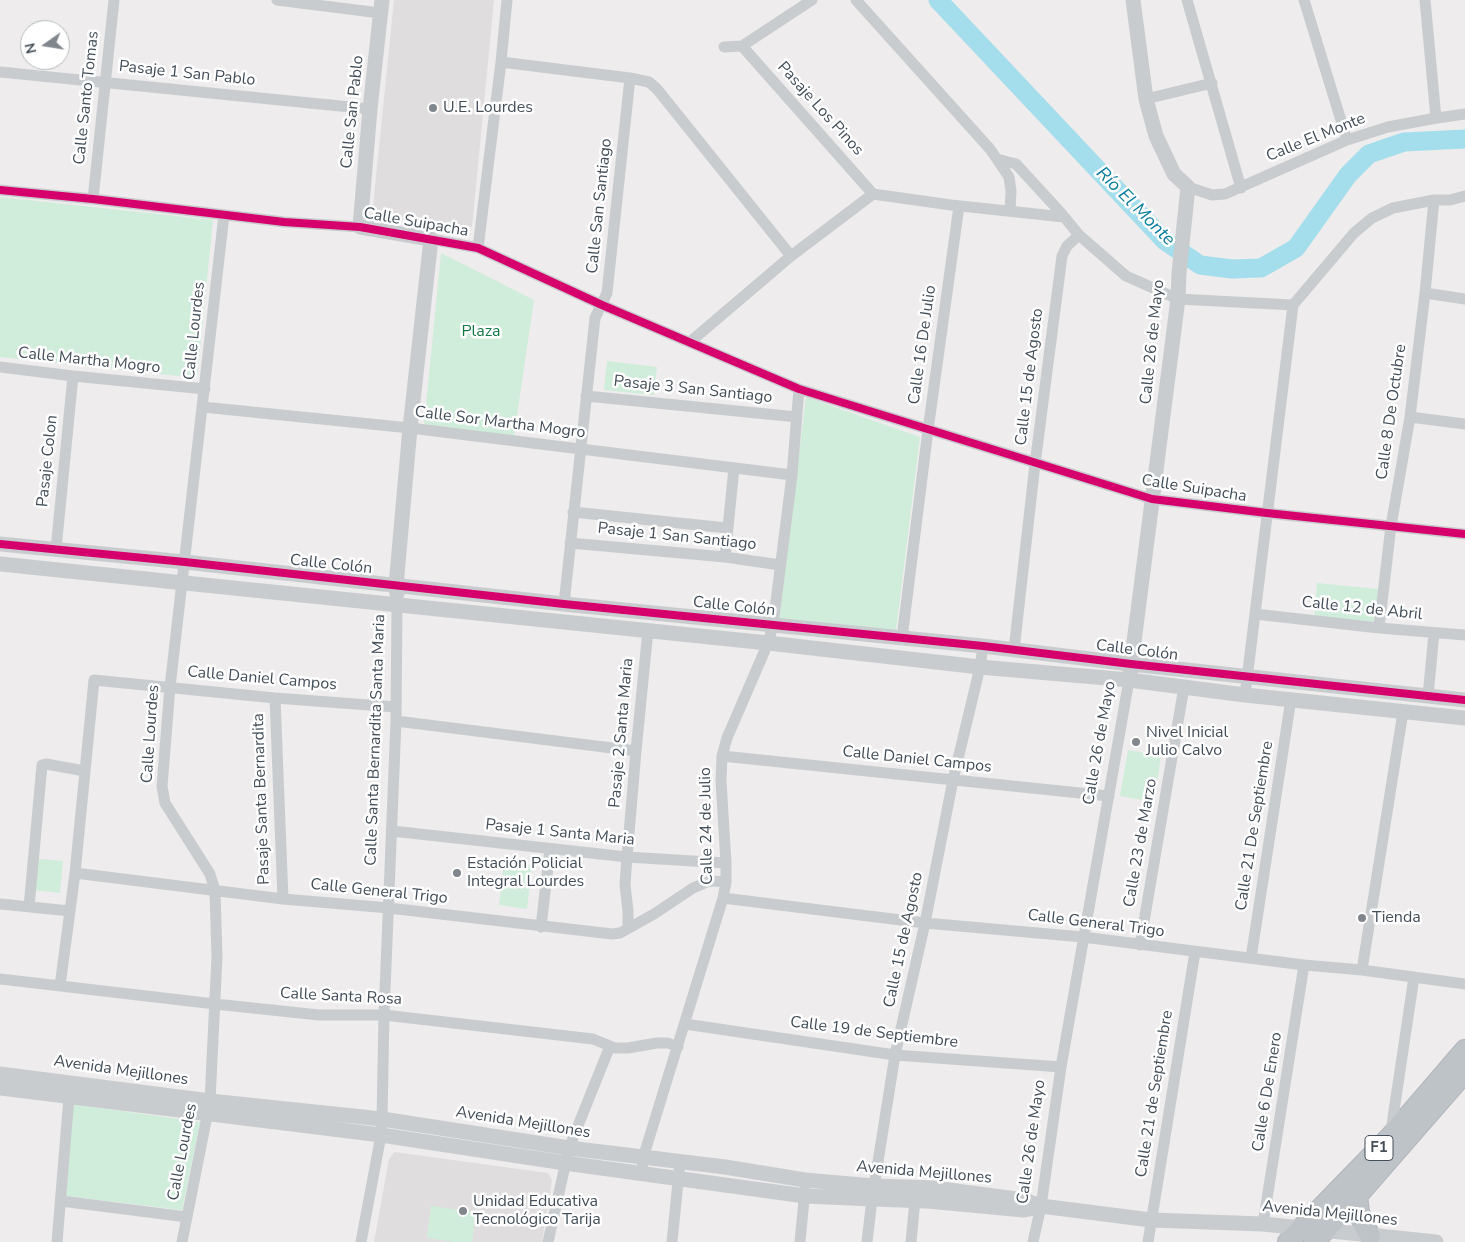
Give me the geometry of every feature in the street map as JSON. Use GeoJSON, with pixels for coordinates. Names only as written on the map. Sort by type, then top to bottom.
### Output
{"type":"FeatureCollection","features":[{"type":"Feature","properties":{"kind":"highway","name":"F1"},"geometry":{"type":"LineString","coordinates":[[1307,1236],[1465,1050]]}},
{"type":"Feature","properties":{"kind":"highway","name":"F1"},"geometry":{"type":"LineString","coordinates":[[1307,1236],[1357,1196],[1465,1072]]}},
{"type":"Feature","properties":{"kind":"highway"},"geometry":{"type":"LineString","coordinates":[[1357,1196],[1359,1212],[1369,1239]]}},
{"type":"Feature","properties":{"kind":"street","name":"Calle Santo Tomas"},"geometry":{"type":"LineString","coordinates":[[93,199],[114,0]]}},
{"type":"Feature","properties":{"kind":"street"},"geometry":{"type":"LineString","coordinates":[[276,0],[381,6]]}},
{"type":"Feature","properties":{"kind":"street"},"geometry":{"type":"LineString","coordinates":[[478,248],[507,0]]}},
{"type":"Feature","properties":{"kind":"street"},"geometry":{"type":"LineString","coordinates":[[724,47],[742,46],[812,0]]}},
{"type":"Feature","properties":{"kind":"street"},"geometry":{"type":"LineString","coordinates":[[856,0],[990,149],[1009,177],[1011,191],[1010,211]]}},
{"type":"Feature","properties":{"kind":"street"},"geometry":{"type":"LineString","coordinates":[[1132,0],[1146,99],[1156,136],[1174,174],[1188,187]]}},
{"type":"Feature","properties":{"kind":"street"},"geometry":{"type":"LineString","coordinates":[[1187,0],[1241,188]]}},
{"type":"Feature","properties":{"kind":"street"},"geometry":{"type":"LineString","coordinates":[[1304,0],[1347,140]]}},
{"type":"Feature","properties":{"kind":"street"},"geometry":{"type":"LineString","coordinates":[[1425,0],[1436,118]]}},
{"type":"Feature","properties":{"kind":"street","name":"Calle San Pablo"},"geometry":{"type":"LineString","coordinates":[[360,227],[381,6]]}},
{"type":"Feature","properties":{"kind":"street","name":"Pasaje Los Pinos"},"geometry":{"type":"LineString","coordinates":[[742,46],[873,194]]}},
{"type":"Feature","properties":{"kind":"street"},"geometry":{"type":"LineString","coordinates":[[501,62],[649,82],[792,256]]}},
{"type":"Feature","properties":{"kind":"street","name":"Pasaje 1 San Pablo"},"geometry":{"type":"LineString","coordinates":[[0,72],[370,109]]}},
{"type":"Feature","properties":{"kind":"street","name":"Calle San Santiago"},"geometry":{"type":"LineString","coordinates":[[564,604],[595,318],[607,293],[630,78]]}},
{"type":"Feature","properties":{"kind":"street"},"geometry":{"type":"LineString","coordinates":[[1146,99],[1212,83]]}},
{"type":"Feature","properties":{"kind":"street","name":"Calle El Monte"},"geometry":{"type":"LineString","coordinates":[[1188,187],[1212,195],[1225,194],[1347,140],[1388,127],[1465,114]]}},
{"type":"Feature","properties":{"kind":"street"},"geometry":{"type":"LineString","coordinates":[[997,159],[1016,164],[1079,234],[1126,276],[1178,299],[1293,305]]}},
{"type":"Feature","properties":{"kind":"street","name":"Calle 26 de Mayo"},"geometry":{"type":"LineString","coordinates":[[1033,1242],[1041,1206],[1061,1067],[1083,937],[1129,680],[1178,299],[1188,187]]}},
{"type":"Feature","properties":{"kind":"street","name":"Calle Suipacha"},"geometry":{"type":"LineString","coordinates":[[0,190],[284,222],[360,227],[478,248],[602,305],[799,389],[1152,499],[1465,534]]}},
{"type":"Feature","properties":{"kind":"street"},"geometry":{"type":"LineString","coordinates":[[690,342],[792,256],[873,194],[960,206],[1064,217]]}},
{"type":"Feature","properties":{"kind":"street"},"geometry":{"type":"LineString","coordinates":[[1450,200],[1465,196]]}},
{"type":"Feature","properties":{"kind":"street"},"geometry":{"type":"LineString","coordinates":[[1245,694],[1293,305],[1354,233],[1372,218],[1392,208],[1434,200],[1465,202]]}},
{"type":"Feature","properties":{"kind":"street","name":"Calle 8 De Octubre"},"geometry":{"type":"LineString","coordinates":[[1379,628],[1391,526],[1410,417],[1434,200]]}},
{"type":"Feature","properties":{"kind":"street","name":"Calle 16 De Julio"},"geometry":{"type":"LineString","coordinates":[[902,638],[928,430],[960,206]]}},
{"type":"Feature","properties":{"kind":"street","name":"Calle Lourdes"},"geometry":{"type":"LineString","coordinates":[[182,1242],[209,1107],[217,957],[215,890],[210,874],[165,802],[162,786],[170,687],[224,214]]}},
{"type":"Feature","properties":{"kind":"street","name":"Calle 15 de Agosto"},"geometry":{"type":"LineString","coordinates":[[1014,650],[1035,464],[1062,256],[1067,246],[1079,234]]}},
{"type":"Feature","properties":{"kind":"street","name":"Calle Santa Bernardita Santa Maria"},"geometry":{"type":"LineString","coordinates":[[362,1242],[382,1119],[384,1015],[396,721],[396,586],[410,428],[431,239]]}},
{"type":"Feature","properties":{"kind":"street"},"geometry":{"type":"LineString","coordinates":[[1425,293],[1465,299]]}},
{"type":"Feature","properties":{"kind":"street","name":"Calle Martha Mogro"},"geometry":{"type":"LineString","coordinates":[[0,367],[204,389]]}},
{"type":"Feature","properties":{"kind":"street","name":"Pasaje Colon"},"geometry":{"type":"LineString","coordinates":[[56,549],[73,376]]}},
{"type":"Feature","properties":{"kind":"street","name":"Calle 24 de Julio"},"geometry":{"type":"LineString","coordinates":[[642,1173],[644,1158],[723,898],[726,882],[726,863],[721,781],[722,756],[727,738],[768,643],[773,625],[792,475],[799,389]]}},
{"type":"Feature","properties":{"kind":"street","name":"Pasaje 3 San Santiago"},"geometry":{"type":"LineString","coordinates":[[586,396],[797,417]]}},
{"type":"Feature","properties":{"kind":"street","name":"Calle Sor Martha Mogro"},"geometry":{"type":"LineString","coordinates":[[203,406],[410,428],[792,475]]}},
{"type":"Feature","properties":{"kind":"street"},"geometry":{"type":"LineString","coordinates":[[1410,417],[1465,424]]}},
{"type":"Feature","properties":{"kind":"street"},"geometry":{"type":"LineString","coordinates":[[725,557],[734,468]]}},
{"type":"Feature","properties":{"kind":"street"},"geometry":{"type":"LineString","coordinates":[[574,512],[727,528]]}},
{"type":"Feature","properties":{"kind":"street","name":"Pasaje 1 San Santiago"},"geometry":{"type":"LineString","coordinates":[[570,543],[725,557],[780,565]]}},
{"type":"Feature","properties":{"kind":"street","name":"Calle Colón"},"geometry":{"type":"LineString","coordinates":[[0,544],[185,562],[564,604],[984,646],[1465,700]]}},
{"type":"Feature","properties":{"kind":"street","name":"Calle Colón"},"geometry":{"type":"LineString","coordinates":[[0,564],[397,606],[648,630],[980,667],[1129,680],[1465,718]]}},
{"type":"Feature","properties":{"kind":"street","name":"Calle 12 de Abril"},"geometry":{"type":"LineString","coordinates":[[1255,614],[1465,636]]}},
{"type":"Feature","properties":{"kind":"street","name":"Pasaje 2 Santa Maria"},"geometry":{"type":"LineString","coordinates":[[628,928],[625,885],[648,630]]}},
{"type":"Feature","properties":{"kind":"street"},"geometry":{"type":"LineString","coordinates":[[1428,696],[1434,633]]}},
{"type":"Feature","properties":{"kind":"street","name":"Calle 15 de Agosto"},"geometry":{"type":"LineString","coordinates":[[867,1242],[895,1055],[925,923],[953,780],[984,646]]}},
{"type":"Feature","properties":{"kind":"street","name":"Calle Daniel Campos"},"geometry":{"type":"LineString","coordinates":[[85,770],[94,680],[275,698],[396,707]]}},
{"type":"Feature","properties":{"kind":"street","name":"Calle 23 de Marzo"},"geometry":{"type":"LineString","coordinates":[[1140,945],[1184,687]]}},
{"type":"Feature","properties":{"kind":"street","name":"Pasaje Santa Bernardita"},"geometry":{"type":"LineString","coordinates":[[275,698],[283,899]]}},
{"type":"Feature","properties":{"kind":"street","name":"Calle 21 De Septiembre"},"geometry":{"type":"LineString","coordinates":[[1251,958],[1291,699]]}},
{"type":"Feature","properties":{"kind":"street"},"geometry":{"type":"LineString","coordinates":[[1362,970],[1403,712]]}},
{"type":"Feature","properties":{"kind":"street"},"geometry":{"type":"LineString","coordinates":[[396,721],[636,751]]}},
{"type":"Feature","properties":{"kind":"street","name":"Calle Daniel Campos"},"geometry":{"type":"LineString","coordinates":[[722,756],[1109,796]]}},
{"type":"Feature","properties":{"kind":"street"},"geometry":{"type":"LineString","coordinates":[[29,907],[42,765],[85,770],[75,873],[60,986]]}},
{"type":"Feature","properties":{"kind":"street","name":"Pasaje 1 Santa Maria"},"geometry":{"type":"LineString","coordinates":[[392,831],[627,857],[726,863]]}},
{"type":"Feature","properties":{"kind":"street"},"geometry":{"type":"LineString","coordinates":[[541,927],[550,849]]}},
{"type":"Feature","properties":{"kind":"street","name":"Calle General Trigo"},"geometry":{"type":"LineString","coordinates":[[75,873],[283,899],[389,908],[612,934],[620,933],[700,885],[712,881],[726,882]]}},
{"type":"Feature","properties":{"kind":"street","name":"Calle General Trigo"},"geometry":{"type":"LineString","coordinates":[[723,898],[925,923],[1083,937],[1465,984]]}},
{"type":"Feature","properties":{"kind":"street"},"geometry":{"type":"LineString","coordinates":[[0,904],[70,911]]}},
{"type":"Feature","properties":{"kind":"street","name":"Calle 21 de Septiembre"},"geometry":{"type":"LineString","coordinates":[[1148,1242],[1194,952]]}},
{"type":"Feature","properties":{"kind":"street","name":"Calle 6 De Enero"},"geometry":{"type":"LineString","coordinates":[[1263,1224],[1304,965]]}},
{"type":"Feature","properties":{"kind":"street"},"geometry":{"type":"LineString","coordinates":[[1391,1136],[1414,977]]}},
{"type":"Feature","properties":{"kind":"street","name":"Calle Santa Rosa"},"geometry":{"type":"LineString","coordinates":[[0,980],[319,1015],[384,1015],[593,1039],[615,1048],[662,1043],[678,1047]]}},
{"type":"Feature","properties":{"kind":"street","name":"Calle 19 de Septiembre"},"geometry":{"type":"LineString","coordinates":[[685,1024],[895,1055],[1061,1067]]}},
{"type":"Feature","properties":{"kind":"street"},"geometry":{"type":"LineString","coordinates":[[548,1242],[567,1155],[610,1046]]}},
{"type":"Feature","properties":{"kind":"street","name":"Avenida Mejillones"},"geometry":{"type":"LineString","coordinates":[[0,1074],[73,1082],[380,1135],[567,1155],[644,1158],[725,1167],[916,1200],[1024,1210],[1041,1206]]}},
{"type":"Feature","properties":{"kind":"street"},"geometry":{"type":"LineString","coordinates":[[57,1242],[69,1098],[73,1082]]}},
{"type":"Feature","properties":{"kind":"street","name":"Avenida Mejillones"},"geometry":{"type":"LineString","coordinates":[[0,1088],[69,1098],[382,1119],[567,1155],[642,1173],[805,1196],[934,1188],[1024,1200],[1041,1206],[1151,1220],[1263,1224],[1307,1236],[1436,1242]]}},
{"type":"Feature","properties":{"kind":"street"},"geometry":{"type":"LineString","coordinates":[[672,1242],[680,1162]]}},
{"type":"Feature","properties":{"kind":"street"},"geometry":{"type":"LineString","coordinates":[[800,1242],[805,1180]]}},
{"type":"Feature","properties":{"kind":"street"},"geometry":{"type":"LineString","coordinates":[[61,1200],[187,1217]]}},
{"type":"Feature","properties":{"kind":"street"},"geometry":{"type":"LineString","coordinates":[[911,1242],[916,1200]]}},
{"type":"Feature","properties":{"kind":"shaded area","name":"U.E. Lourdes"},"geometry":{"type":"Polygon","coordinates":[[[394,0],[494,0],[472,227],[372,216],[394,0]]]}},
{"type":"Feature","properties":{"kind":"shaded area","name":"Unidad Educativa Tecnológico Tarija"},"geometry":{"type":"Polygon","coordinates":[[[394,1152],[548,1173],[552,1180],[542,1242],[374,1242],[389,1159],[394,1152]]]}},
{"type":"Feature","properties":{"kind":"green space"},"geometry":{"type":"Polygon","coordinates":[[[0,197],[213,220],[197,378],[0,357],[0,197]]]}},
{"type":"Feature","properties":{"kind":"green space","name":"Plaza"},"geometry":{"type":"Polygon","coordinates":[[[441,253],[534,300],[514,436],[424,425],[441,253]]]}},
{"type":"Feature","properties":{"kind":"green space"},"geometry":{"type":"Polygon","coordinates":[[[607,361],[657,367],[654,395],[604,390],[607,361]]]}},
{"type":"Feature","properties":{"kind":"green space"},"geometry":{"type":"Polygon","coordinates":[[[806,397],[920,437],[896,630],[779,621],[806,397]]]}},
{"type":"Feature","properties":{"kind":"green space"},"geometry":{"type":"Polygon","coordinates":[[[1317,583],[1378,589],[1376,622],[1314,616],[1317,583]]]}},
{"type":"Feature","properties":{"kind":"green space"},"geometry":{"type":"Polygon","coordinates":[[[1128,750],[1161,756],[1154,802],[1120,796],[1128,750]]]}},
{"type":"Feature","properties":{"kind":"green space"},"geometry":{"type":"Polygon","coordinates":[[[39,859],[63,861],[60,893],[35,890],[39,859]]]}},
{"type":"Feature","properties":{"kind":"green space"},"geometry":{"type":"Polygon","coordinates":[[[504,861],[532,865],[527,909],[499,905],[504,861]]]}},
{"type":"Feature","properties":{"kind":"green space"},"geometry":{"type":"Polygon","coordinates":[[[73,1104],[200,1122],[182,1210],[66,1196],[73,1104]]]}},
{"type":"Feature","properties":{"kind":"green space"},"geometry":{"type":"Polygon","coordinates":[[[431,1206],[476,1212],[472,1242],[454,1242],[427,1238],[431,1206]]]}},
{"type":"Feature","properties":{"kind":"waterway","name":"Río El Monte"},"geometry":{"type":"LineString","coordinates":[[938,0],[1165,241],[1200,265],[1232,269],[1261,268],[1296,248],[1348,175],[1369,154],[1404,142],[1465,139]]}},
{"type":"Feature","properties":{"kind":"cycle path"},"geometry":{"type":"LineString","coordinates":[[0,190],[284,222],[360,227],[478,248],[602,305],[799,389],[1152,499],[1465,534]]}},
{"type":"Feature","properties":{"kind":"cycle path"},"geometry":{"type":"LineString","coordinates":[[0,544],[983,646],[1465,700]]}},
{"type":"Feature","properties":{"kind":"place","name":"U.E. Lourdes"},"geometry":{"type":"Point","coordinates":[433,108]}},
{"type":"Feature","properties":{"kind":"place","name":"Nivel Inicial Julio Calvo"},"geometry":{"type":"Point","coordinates":[1136,742]}},
{"type":"Feature","properties":{"kind":"place","name":"Estación Policial Integral Lourdes"},"geometry":{"type":"Point","coordinates":[457,873]}},
{"type":"Feature","properties":{"kind":"place","name":"Tienda"},"geometry":{"type":"Point","coordinates":[1362,918]}},
{"type":"Feature","properties":{"kind":"place","name":"Unidad Educativa Tecnológico Tarija"},"geometry":{"type":"Point","coordinates":[463,1211]}}]}
